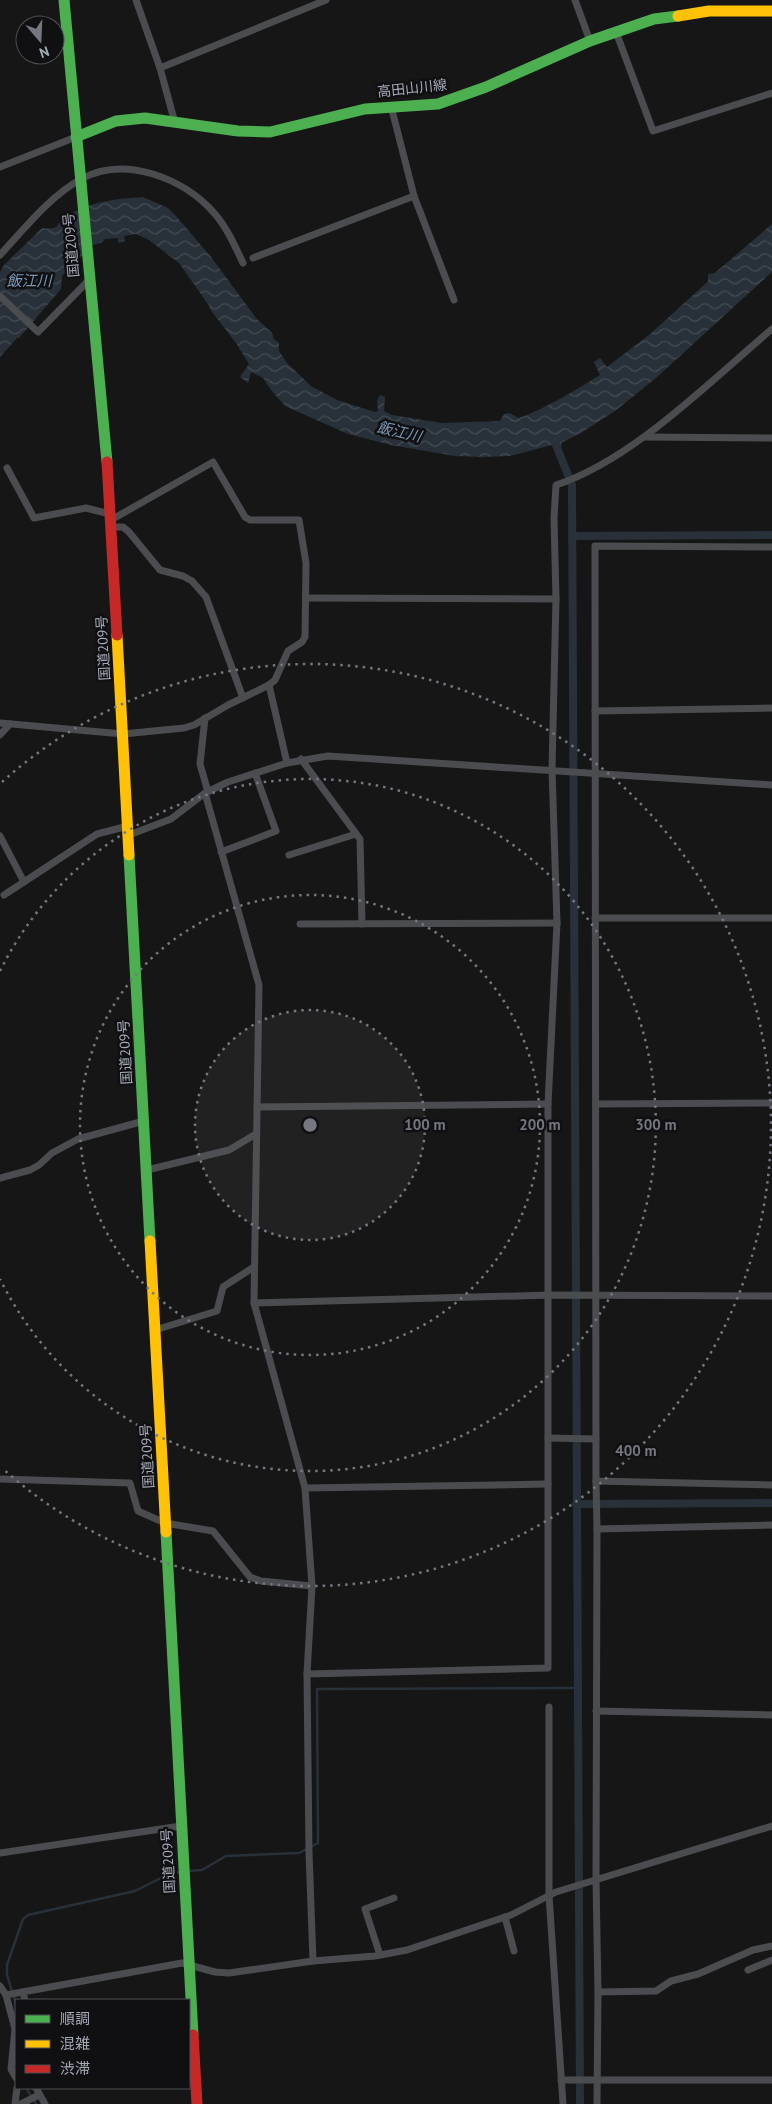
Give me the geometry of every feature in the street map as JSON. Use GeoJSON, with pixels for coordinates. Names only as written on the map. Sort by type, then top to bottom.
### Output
{"type":"FeatureCollection","features":[{"type":"Feature","properties":{"kind":"main road","name":"国道209号"},"geometry":{"type":"LineString","coordinates":[[64,0],[89,280],[103,409],[147,1170],[197,2104]]}},
{"type":"Feature","properties":{"kind":"main road","name":"高田山川線"},"geometry":{"type":"LineString","coordinates":[[76,138],[116,122],[145,118],[246,132],[270,132],[350,111],[448,101],[486,88],[590,41],[654,19],[692,13],[734,10],[772,11]]}},
{"type":"Feature","properties":{"kind":"street"},"geometry":{"type":"LineString","coordinates":[[136,0],[160,68],[175,123]]}},
{"type":"Feature","properties":{"kind":"street"},"geometry":{"type":"LineString","coordinates":[[160,68],[326,0]]}},
{"type":"Feature","properties":{"kind":"street"},"geometry":{"type":"LineString","coordinates":[[575,0],[590,41]]}},
{"type":"Feature","properties":{"kind":"street"},"geometry":{"type":"LineString","coordinates":[[616,32],[654,131],[772,93]]}},
{"type":"Feature","properties":{"kind":"street"},"geometry":{"type":"LineString","coordinates":[[391,106],[414,196],[454,300]]}},
{"type":"Feature","properties":{"kind":"street"},"geometry":{"type":"LineString","coordinates":[[0,167],[76,138]]}},
{"type":"Feature","properties":{"kind":"street"},"geometry":{"type":"LineString","coordinates":[[0,254],[56,196],[99,171],[131,169],[165,178],[183,187],[200,199],[215,214],[227,231],[243,263]]}},
{"type":"Feature","properties":{"kind":"street"},"geometry":{"type":"LineString","coordinates":[[253,258],[414,196]]}},
{"type":"Feature","properties":{"kind":"street"},"geometry":{"type":"LineString","coordinates":[[0,296],[38,332],[89,280]]}},
{"type":"Feature","properties":{"kind":"street"},"geometry":{"type":"LineString","coordinates":[[307,1674],[548,1668],[548,1484],[550,1438],[548,1104],[557,923],[552,769],[556,599],[554,518],[556,484],[576,478],[646,437],[772,329]]}},
{"type":"Feature","properties":{"kind":"street"},"geometry":{"type":"LineString","coordinates":[[646,437],[772,438]]}},
{"type":"Feature","properties":{"kind":"street"},"geometry":{"type":"LineString","coordinates":[[0,723],[122,734],[184,728],[269,685],[275,680],[288,651],[302,642],[305,637],[306,563],[299,520],[250,520],[245,517],[213,462],[110,520]]}},
{"type":"Feature","properties":{"kind":"street"},"geometry":{"type":"LineString","coordinates":[[7,468],[34,518],[86,508],[129,532],[160,570],[183,576],[200,588],[206,597],[243,698]]}},
{"type":"Feature","properties":{"kind":"street"},"geometry":{"type":"LineString","coordinates":[[597,2104],[595,2081],[598,1992],[593,1881],[597,1529],[594,1439],[596,1104],[592,772],[595,711],[595,546],[772,547]]}},
{"type":"Feature","properties":{"kind":"street"},"geometry":{"type":"LineString","coordinates":[[306,598],[556,599]]}},
{"type":"Feature","properties":{"kind":"street"},"geometry":{"type":"LineString","coordinates":[[269,685],[287,763]]}},
{"type":"Feature","properties":{"kind":"street"},"geometry":{"type":"LineString","coordinates":[[595,711],[772,708]]}},
{"type":"Feature","properties":{"kind":"street"},"geometry":{"type":"LineString","coordinates":[[205,718],[200,764],[221,852],[259,985],[254,1303],[305,1488],[312,1586],[307,1674],[309,1849],[313,1960]]}},
{"type":"Feature","properties":{"kind":"street"},"geometry":{"type":"LineString","coordinates":[[0,735],[10,724]]}},
{"type":"Feature","properties":{"kind":"street"},"geometry":{"type":"LineString","coordinates":[[4,895],[97,834],[128,830],[171,819],[206,792],[228,782],[302,759],[328,756],[552,769],[772,785]]}},
{"type":"Feature","properties":{"kind":"street"},"geometry":{"type":"LineString","coordinates":[[302,759],[360,839],[362,924]]}},
{"type":"Feature","properties":{"kind":"street"},"geometry":{"type":"LineString","coordinates":[[221,852],[276,831],[255,773]]}},
{"type":"Feature","properties":{"kind":"street"},"geometry":{"type":"LineString","coordinates":[[289,855],[356,834]]}},
{"type":"Feature","properties":{"kind":"street"},"geometry":{"type":"LineString","coordinates":[[0,836],[24,882]]}},
{"type":"Feature","properties":{"kind":"street"},"geometry":{"type":"LineString","coordinates":[[595,918],[772,918]]}},
{"type":"Feature","properties":{"kind":"street"},"geometry":{"type":"LineString","coordinates":[[300,924],[557,923]]}},
{"type":"Feature","properties":{"kind":"street"},"geometry":{"type":"LineString","coordinates":[[596,1104],[772,1103]]}},
{"type":"Feature","properties":{"kind":"street"},"geometry":{"type":"LineString","coordinates":[[257,1106],[548,1104]]}},
{"type":"Feature","properties":{"kind":"street"},"geometry":{"type":"LineString","coordinates":[[0,1178],[39,1165],[52,1153],[78,1139],[144,1121]]}},
{"type":"Feature","properties":{"kind":"street"},"geometry":{"type":"LineString","coordinates":[[147,1170],[229,1150],[256,1134]]}},
{"type":"Feature","properties":{"kind":"street"},"geometry":{"type":"LineString","coordinates":[[155,1330],[217,1311],[223,1287],[254,1267]]}},
{"type":"Feature","properties":{"kind":"street"},"geometry":{"type":"LineString","coordinates":[[254,1303],[595,1295],[772,1296]]}},
{"type":"Feature","properties":{"kind":"street"},"geometry":{"type":"LineString","coordinates":[[550,1438],[594,1439]]}},
{"type":"Feature","properties":{"kind":"street"},"geometry":{"type":"LineString","coordinates":[[0,1479],[130,1483],[138,1511],[165,1523],[214,1531],[250,1577],[261,1581],[312,1586]]}},
{"type":"Feature","properties":{"kind":"street"},"geometry":{"type":"LineString","coordinates":[[596,1481],[772,1485]]}},
{"type":"Feature","properties":{"kind":"street"},"geometry":{"type":"LineString","coordinates":[[305,1488],[548,1484]]}},
{"type":"Feature","properties":{"kind":"street"},"geometry":{"type":"LineString","coordinates":[[597,1529],[772,1525]]}},
{"type":"Feature","properties":{"kind":"street"},"geometry":{"type":"LineString","coordinates":[[550,1708],[553,1894],[563,2104]]}},
{"type":"Feature","properties":{"kind":"street"},"geometry":{"type":"LineString","coordinates":[[596,1711],[772,1715]]}},
{"type":"Feature","properties":{"kind":"street"},"geometry":{"type":"LineString","coordinates":[[0,1853],[181,1826]]}},
{"type":"Feature","properties":{"kind":"street"},"geometry":{"type":"LineString","coordinates":[[14,1994],[182,1962],[215,1972],[230,1974],[313,1960],[380,1955],[407,1950],[505,1918],[553,1894],[772,1826]]}},
{"type":"Feature","properties":{"kind":"street"},"geometry":{"type":"LineString","coordinates":[[380,1955],[365,1909],[394,1898]]}},
{"type":"Feature","properties":{"kind":"street"},"geometry":{"type":"LineString","coordinates":[[505,1918],[514,1951]]}},
{"type":"Feature","properties":{"kind":"street"},"geometry":{"type":"LineString","coordinates":[[598,1992],[656,1991],[671,1981],[698,1974],[753,1950],[772,1946]]}},
{"type":"Feature","properties":{"kind":"street"},"geometry":{"type":"LineString","coordinates":[[748,1970],[772,1960]]}},
{"type":"Feature","properties":{"kind":"street"},"geometry":{"type":"LineString","coordinates":[[0,1986],[23,1999]]}},
{"type":"Feature","properties":{"kind":"street"},"geometry":{"type":"LineString","coordinates":[[14,1994],[15,2029],[11,2069],[15,2076]]}},
{"type":"Feature","properties":{"kind":"street"},"geometry":{"type":"LineString","coordinates":[[563,2080],[772,2080]]}},
{"type":"Feature","properties":{"kind":"street"},"geometry":{"type":"LineString","coordinates":[[15,2104],[17,2089]]}},
{"type":"Feature","properties":{"kind":"street"},"geometry":{"type":"LineString","coordinates":[[36,2089],[45,2104]]}},
{"type":"Feature","properties":{"kind":"street"},"geometry":{"type":"LineString","coordinates":[[21,2104],[39,2095]]}},
{"type":"Feature","properties":{"kind":"water","name":"飯江川"},"geometry":{"type":"Polygon","coordinates":[[[143,197],[168,208],[176,216],[211,257],[256,318],[272,333],[274,339],[279,343],[279,351],[287,363],[311,386],[337,400],[375,412],[378,411],[377,401],[380,395],[385,397],[384,411],[392,415],[442,423],[500,421],[504,414],[509,413],[519,418],[551,404],[600,375],[594,362],[600,358],[607,367],[649,335],[708,281],[708,274],[715,273],[772,224],[772,272],[656,378],[615,411],[581,433],[561,443],[562,446],[555,449],[552,445],[510,456],[455,456],[391,445],[348,434],[285,406],[263,378],[251,372],[248,383],[240,377],[249,364],[179,263],[149,240],[136,234],[124,236],[125,241],[118,243],[118,238],[105,239],[101,243],[92,245],[62,276],[61,289],[0,357],[0,272],[4,265],[42,228],[56,227],[74,212],[102,202],[143,197]]]}},
{"type":"Feature","properties":{"kind":"waterway"},"geometry":{"type":"LineString","coordinates":[[554,440],[572,485],[580,2104]]}},
{"type":"Feature","properties":{"kind":"waterway"},"geometry":{"type":"LineString","coordinates":[[572,536],[772,535]]}},
{"type":"Feature","properties":{"kind":"waterway"},"geometry":{"type":"LineString","coordinates":[[576,1504],[772,1503]]}},
{"type":"Feature","properties":{"kind":"waterway"},"geometry":{"type":"LineString","coordinates":[[187,1871],[202,1870],[226,1856],[299,1853],[318,1843],[317,1689],[577,1688]]}},
{"type":"Feature","properties":{"kind":"waterway"},"geometry":{"type":"LineString","coordinates":[[15,2001],[7,1975],[7,1965],[23,1919],[28,1915],[135,1891],[171,1873],[179,1872]]}},
{"type":"Feature","properties":{"kind":"waterway"},"geometry":{"type":"LineString","coordinates":[[27,2089],[36,2104]]}},
{"type":"Feature","properties":{"kind":"traffic: fast"},"geometry":{"type":"LineString","coordinates":[[64,0],[107,462]]}},
{"type":"Feature","properties":{"kind":"traffic: fast"},"geometry":{"type":"LineString","coordinates":[[76,137],[116,121],[145,118],[238,131],[270,132],[365,109],[438,104],[486,87],[590,41],[654,19],[678,16]]}},
{"type":"Feature","properties":{"kind":"traffic: fast"},"geometry":{"type":"LineString","coordinates":[[129,855],[150,1241]]}},
{"type":"Feature","properties":{"kind":"traffic: fast"},"geometry":{"type":"LineString","coordinates":[[166,1532],[193,2035]]}},
{"type":"Feature","properties":{"kind":"traffic: slow"},"geometry":{"type":"LineString","coordinates":[[678,16],[709,11],[772,11]]}},
{"type":"Feature","properties":{"kind":"traffic: slow"},"geometry":{"type":"LineString","coordinates":[[117,635],[129,855]]}},
{"type":"Feature","properties":{"kind":"traffic: slow"},"geometry":{"type":"LineString","coordinates":[[150,1241],[166,1532]]}},
{"type":"Feature","properties":{"kind":"traffic: jam"},"geometry":{"type":"LineString","coordinates":[[107,462],[117,635]]}},
{"type":"Feature","properties":{"kind":"traffic: jam"},"geometry":{"type":"LineString","coordinates":[[193,2035],[197,2104]]}}]}
